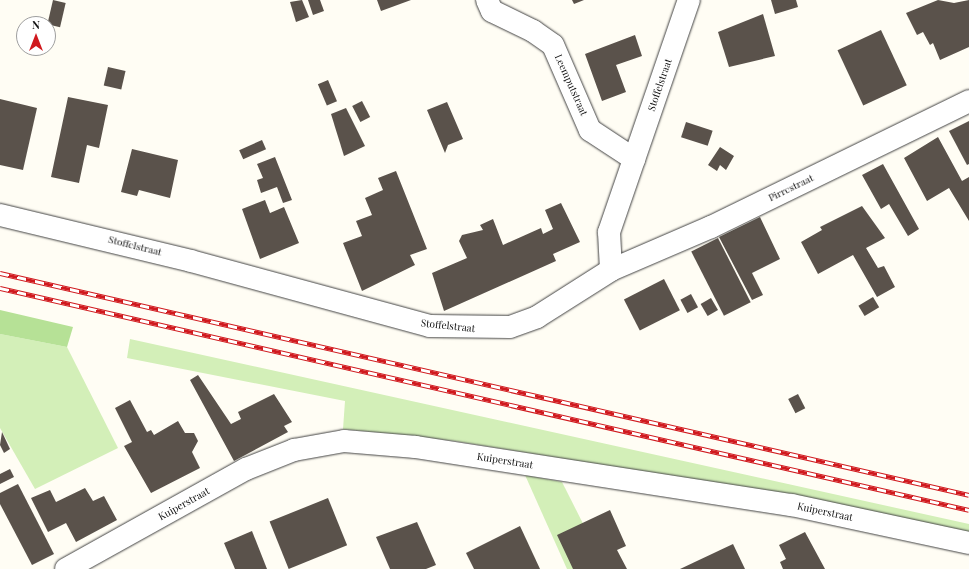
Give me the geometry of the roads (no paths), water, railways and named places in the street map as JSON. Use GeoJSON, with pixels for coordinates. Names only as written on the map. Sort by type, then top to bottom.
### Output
{"type":"FeatureCollection","features":[{"type":"Feature","properties":{"kind":"street","name":"Leemputstraat"},"geometry":{"type":"LineString","coordinates":[[487,0],[492,11],[533,31],[553,45],[590,130],[634,159]]}},
{"type":"Feature","properties":{"kind":"street","name":"Stoffelstraat"},"geometry":{"type":"LineString","coordinates":[[0,215],[191,261],[430,326],[510,328],[537,317],[611,270],[610,232],[689,0]]}},
{"type":"Feature","properties":{"kind":"street","name":"Pirrestraat"},"geometry":{"type":"LineString","coordinates":[[611,270],[711,227],[969,101]]}},
{"type":"Feature","properties":{"kind":"street","name":"Kuiperstraat"},"geometry":{"type":"LineString","coordinates":[[66,569],[246,469],[294,450],[344,441],[416,447],[792,505],[969,543]]}},
{"type":"Feature","properties":{"kind":"railway"},"geometry":{"type":"LineString","coordinates":[[0,273],[969,495]]}},
{"type":"Feature","properties":{"kind":"railway"},"geometry":{"type":"LineString","coordinates":[[0,288],[969,510]]}}]}
